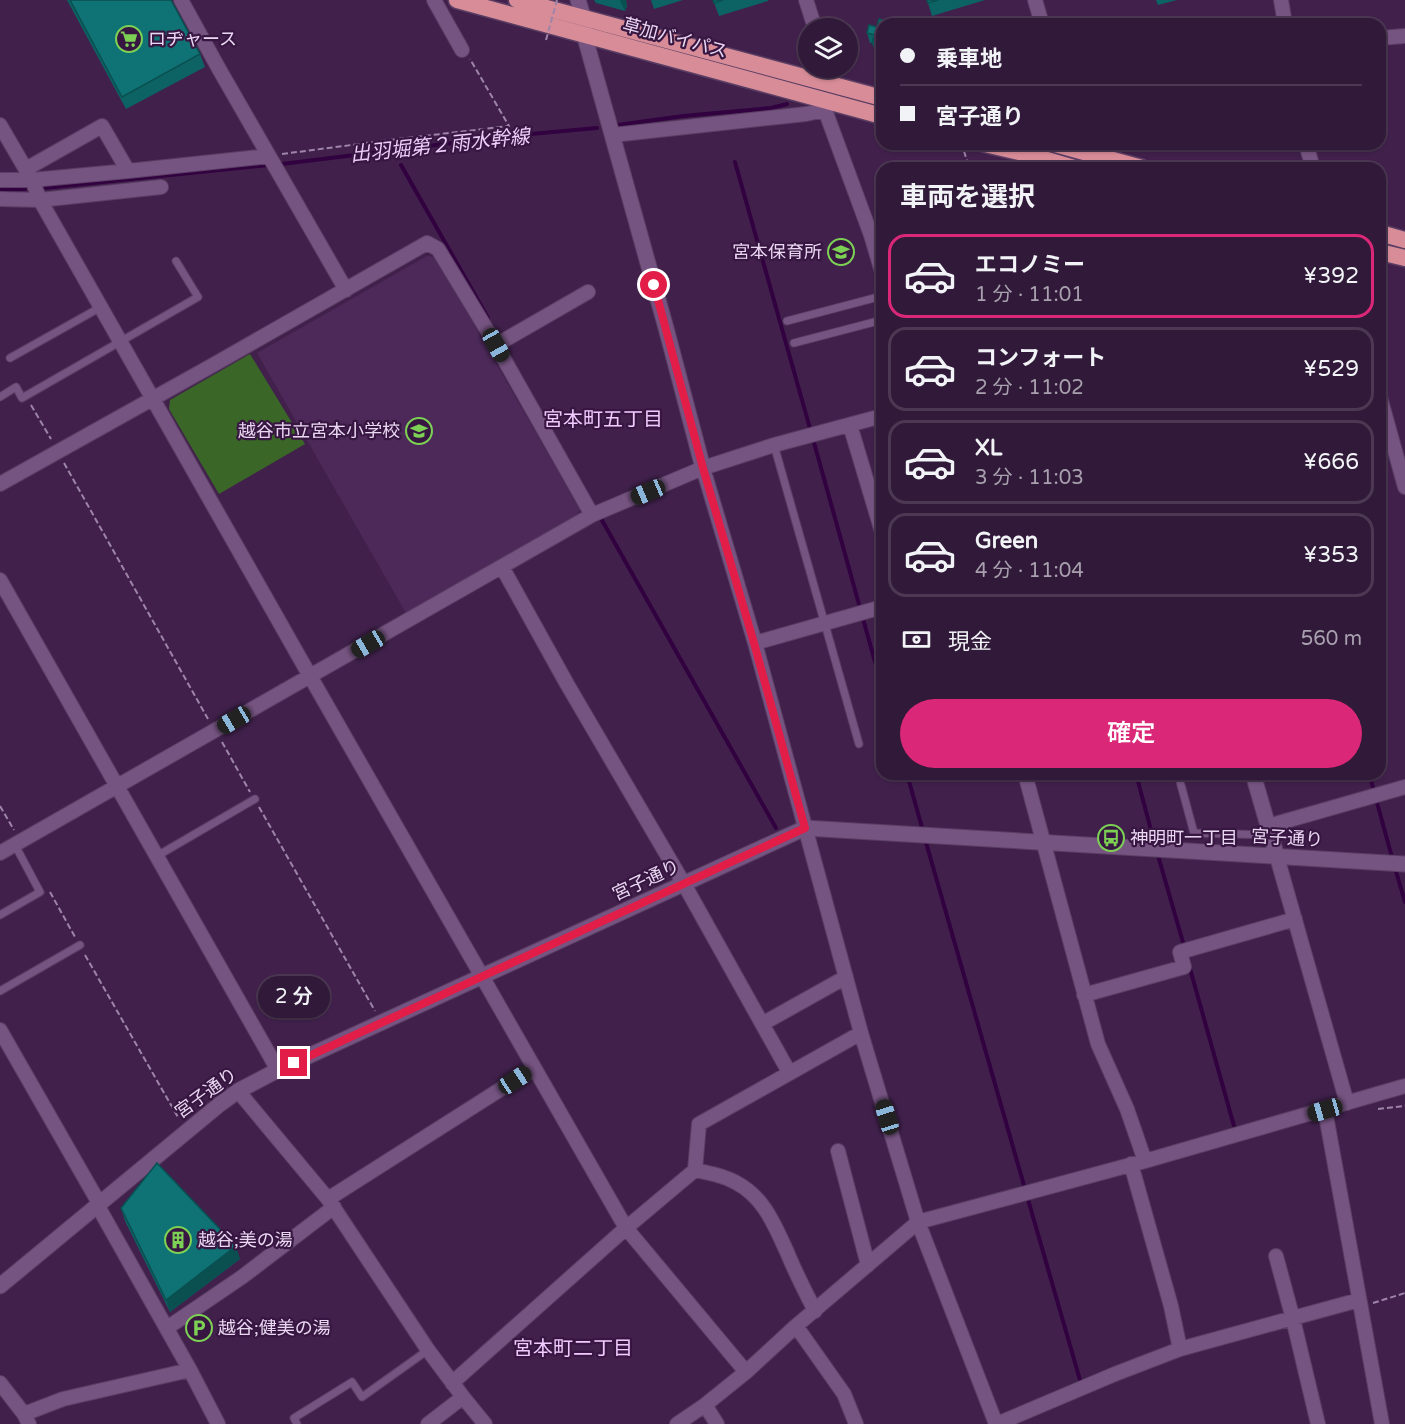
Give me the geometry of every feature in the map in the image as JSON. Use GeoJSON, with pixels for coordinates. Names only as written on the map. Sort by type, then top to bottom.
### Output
{"type":"FeatureCollection","features":[{"type":"Feature","properties":{"kind":"highway","name":"草加バイパス"},"geometry":{"type":"LineString","coordinates":[[457,0],[798,70]]}},
{"type":"Feature","properties":{"kind":"highway","name":"草加バイパス"},"geometry":{"type":"LineString","coordinates":[[517,0],[584,26],[826,105],[876,115]]}},
{"type":"Feature","properties":{"kind":"highway","name":"草加バイパス"},"geometry":{"type":"LineString","coordinates":[[830,78],[876,96]]}},
{"type":"Feature","properties":{"kind":"highway"},"geometry":{"type":"LineString","coordinates":[[1010,150],[1054,162]]}},
{"type":"Feature","properties":{"kind":"highway"},"geometry":{"type":"LineString","coordinates":[[1086,150],[1124,162]]}},
{"type":"Feature","properties":{"kind":"highway"},"geometry":{"type":"LineString","coordinates":[[1386,235],[1405,240]]}},
{"type":"Feature","properties":{"kind":"highway"},"geometry":{"type":"LineString","coordinates":[[1386,253],[1405,258]]}},
{"type":"Feature","properties":{"kind":"street"},"geometry":{"type":"LineString","coordinates":[[181,0],[346,290]]}},
{"type":"Feature","properties":{"kind":"street"},"geometry":{"type":"LineString","coordinates":[[434,0],[462,50]]}},
{"type":"Feature","properties":{"kind":"street"},"geometry":{"type":"LineString","coordinates":[[578,0],[612,135],[703,468],[754,643],[861,1032],[918,1222],[996,1424],[1180,1348],[1293,1318],[1366,1302]]}},
{"type":"Feature","properties":{"kind":"street"},"geometry":{"type":"LineString","coordinates":[[806,0],[812,18]]}},
{"type":"Feature","properties":{"kind":"street"},"geometry":{"type":"LineString","coordinates":[[1035,0],[1040,18]]}},
{"type":"Feature","properties":{"kind":"street"},"geometry":{"type":"LineString","coordinates":[[1281,0],[1284,18]]}},
{"type":"Feature","properties":{"kind":"street"},"geometry":{"type":"LineString","coordinates":[[1386,38],[1405,36]]}},
{"type":"Feature","properties":{"kind":"street"},"geometry":{"type":"LineString","coordinates":[[612,135],[794,115],[826,105],[876,231]]}},
{"type":"Feature","properties":{"kind":"street"},"geometry":{"type":"LineString","coordinates":[[0,125],[100,307],[626,1228],[746,1372]]}},
{"type":"Feature","properties":{"kind":"street"},"geometry":{"type":"LineString","coordinates":[[29,175],[102,126],[128,171]]}},
{"type":"Feature","properties":{"kind":"street"},"geometry":{"type":"LineString","coordinates":[[0,180],[29,175],[128,171],[269,156]]}},
{"type":"Feature","properties":{"kind":"street"},"geometry":{"type":"LineString","coordinates":[[0,199],[40,200],[160,187]]}},
{"type":"Feature","properties":{"kind":"street"},"geometry":{"type":"LineString","coordinates":[[0,484],[427,243],[438,249],[496,345],[592,515]]}},
{"type":"Feature","properties":{"kind":"street"},"geometry":{"type":"LineString","coordinates":[[496,345],[588,292]]}},
{"type":"Feature","properties":{"kind":"street"},"geometry":{"type":"LineString","coordinates":[[0,854],[592,515],[703,468],[774,445],[876,418]]}},
{"type":"Feature","properties":{"kind":"street"},"geometry":{"type":"LineString","coordinates":[[1386,419],[1405,487]]}},
{"type":"Feature","properties":{"kind":"street"},"geometry":{"type":"LineString","coordinates":[[850,425],[876,512]]}},
{"type":"Feature","properties":{"kind":"street"},"geometry":{"type":"LineString","coordinates":[[502,567],[789,1072]]}},
{"type":"Feature","properties":{"kind":"street"},"geometry":{"type":"LineString","coordinates":[[0,580],[278,1070]]}},
{"type":"Feature","properties":{"kind":"street"},"geometry":{"type":"LineString","coordinates":[[754,643],[876,609]]}},
{"type":"Feature","properties":{"kind":"street"},"geometry":{"type":"LineString","coordinates":[[1027,780],[1098,1044],[1127,1109],[1180,1348]]}},
{"type":"Feature","properties":{"kind":"street"},"geometry":{"type":"LineString","coordinates":[[1255,780],[1347,1103]]}},
{"type":"Feature","properties":{"kind":"street"},"geometry":{"type":"LineString","coordinates":[[1269,830],[1405,788]]}},
{"type":"Feature","properties":{"kind":"street","name":"宮子通り"},"geometry":{"type":"LineString","coordinates":[[0,1286],[238,1091],[278,1070],[805,828],[1405,864]]}},
{"type":"Feature","properties":{"kind":"street"},"geometry":{"type":"LineString","coordinates":[[1084,995],[1184,967],[1180,952],[1295,919]]}},
{"type":"Feature","properties":{"kind":"street"},"geometry":{"type":"LineString","coordinates":[[762,1024],[846,977]]}},
{"type":"Feature","properties":{"kind":"street"},"geometry":{"type":"LineString","coordinates":[[0,1030],[99,1203],[100,1210],[218,1424]]}},
{"type":"Feature","properties":{"kind":"street"},"geometry":{"type":"LineString","coordinates":[[452,1383],[626,1228],[695,1170],[699,1124],[861,1032]]}},
{"type":"Feature","properties":{"kind":"street"},"geometry":{"type":"LineString","coordinates":[[167,1328],[242,1277],[331,1203],[534,1068]]}},
{"type":"Feature","properties":{"kind":"street"},"geometry":{"type":"LineString","coordinates":[[677,1424],[746,1372],[796,1326],[918,1222],[1405,1086]]}},
{"type":"Feature","properties":{"kind":"street"},"geometry":{"type":"LineString","coordinates":[[238,1091],[331,1203],[428,1350],[485,1424]]}},
{"type":"Feature","properties":{"kind":"street"},"geometry":{"type":"LineString","coordinates":[[1325,1110],[1366,1302],[1382,1424]]}},
{"type":"Feature","properties":{"kind":"street"},"geometry":{"type":"LineString","coordinates":[[838,1151],[868,1265]]}},
{"type":"Feature","properties":{"kind":"street"},"geometry":{"type":"LineString","coordinates":[[695,1170],[734,1180],[754,1195],[767,1210],[815,1311]]}},
{"type":"Feature","properties":{"kind":"street"},"geometry":{"type":"LineString","coordinates":[[1276,1256],[1318,1424]]}},
{"type":"Feature","properties":{"kind":"street"},"geometry":{"type":"LineString","coordinates":[[796,1326],[844,1394],[856,1424]]}},
{"type":"Feature","properties":{"kind":"street"},"geometry":{"type":"LineString","coordinates":[[0,1383],[26,1419],[63,1399],[190,1370]]}},
{"type":"Feature","properties":{"kind":"street"},"geometry":{"type":"LineString","coordinates":[[428,1424],[463,1398]]}},
{"type":"Feature","properties":{"kind":"street"},"geometry":{"type":"LineString","coordinates":[[705,1405],[717,1424]]}},
{"type":"Feature","properties":{"kind":"lane"},"geometry":{"type":"LineString","coordinates":[[0,397],[16,387],[22,398],[26,396],[198,297],[176,261]]}},
{"type":"Feature","properties":{"kind":"lane"},"geometry":{"type":"LineString","coordinates":[[787,321],[876,298]]}},
{"type":"Feature","properties":{"kind":"lane"},"geometry":{"type":"LineString","coordinates":[[10,358],[100,307]]}},
{"type":"Feature","properties":{"kind":"lane"},"geometry":{"type":"LineString","coordinates":[[794,343],[876,322]]}},
{"type":"Feature","properties":{"kind":"lane"},"geometry":{"type":"LineString","coordinates":[[774,445],[859,744]]}},
{"type":"Feature","properties":{"kind":"lane"},"geometry":{"type":"LineString","coordinates":[[1180,780],[1194,833],[1269,830]]}},
{"type":"Feature","properties":{"kind":"lane"},"geometry":{"type":"LineString","coordinates":[[157,856],[255,799]]}},
{"type":"Feature","properties":{"kind":"lane"},"geometry":{"type":"LineString","coordinates":[[0,915],[40,891],[17,844]]}},
{"type":"Feature","properties":{"kind":"lane"},"geometry":{"type":"LineString","coordinates":[[0,991],[80,945]]}},
{"type":"Feature","properties":{"kind":"lane"},"geometry":{"type":"LineString","coordinates":[[297,1424],[294,1419],[352,1382],[362,1397],[428,1350]]}},
{"type":"Feature","properties":{"kind":"path"},"geometry":{"type":"LineString","coordinates":[[546,40],[557,0]]}},
{"type":"Feature","properties":{"kind":"path"},"geometry":{"type":"LineString","coordinates":[[269,156],[509,126],[466,52],[462,50]]}},
{"type":"Feature","properties":{"kind":"path"},"geometry":{"type":"LineString","coordinates":[[964,151],[967,162]]}},
{"type":"Feature","properties":{"kind":"path"},"geometry":{"type":"LineString","coordinates":[[26,396],[376,1013],[377,1025]]}},
{"type":"Feature","properties":{"kind":"path"},"geometry":{"type":"LineString","coordinates":[[0,806],[17,844]]}},
{"type":"Feature","properties":{"kind":"path"},"geometry":{"type":"LineString","coordinates":[[47,887],[182,1124]]}},
{"type":"Feature","properties":{"kind":"path"},"geometry":{"type":"LineString","coordinates":[[1366,1302],[1405,1293]]}},
{"type":"Feature","properties":{"kind":"shaded area","name":"越谷市立宮本小学校"},"geometry":{"type":"Polygon","coordinates":[[[427,256],[435,257],[580,510],[575,517],[406,613],[257,353],[427,256]]]}},
{"type":"Feature","properties":{"kind":"green space"},"geometry":{"type":"Polygon","coordinates":[[[250,354],[305,444],[219,494],[169,409],[170,400],[250,354]]]}},
{"type":"Feature","properties":{"kind":"building"},"geometry":{"type":"Polygon","coordinates":[[[70,0],[171,0],[200,54],[122,97],[70,0]]]}},
{"type":"Feature","properties":{"kind":"building"},"geometry":{"type":"Polygon","coordinates":[[[869,25],[876,27],[876,44],[872,43],[875,35],[867,33],[869,25]]]}},
{"type":"Feature","properties":{"kind":"building","name":"越谷;美の湯"},"geometry":{"type":"Polygon","coordinates":[[[157,1163],[236,1246],[166,1300],[121,1208],[157,1163]]]}},
{"type":"Feature","properties":{"kind":"waterway","name":"出羽堀第２雨水幹線"},"geometry":{"type":"LineString","coordinates":[[618,125],[771,108],[787,104]]}},
{"type":"Feature","properties":{"kind":"waterway","name":"出羽堀第２雨水幹線"},"geometry":{"type":"LineString","coordinates":[[282,164],[509,136],[597,128]]}},
{"type":"Feature","properties":{"kind":"waterway"},"geometry":{"type":"LineString","coordinates":[[735,162],[811,432]]}},
{"type":"Feature","properties":{"kind":"waterway","name":"出羽堀第２雨水幹線"},"geometry":{"type":"LineString","coordinates":[[44,188],[269,165]]}},
{"type":"Feature","properties":{"kind":"waterway"},"geometry":{"type":"LineString","coordinates":[[401,165],[488,318]]}},
{"type":"Feature","properties":{"kind":"waterway","name":"出羽堀第２雨水幹線"},"geometry":{"type":"LineString","coordinates":[[0,190],[25,189]]}},
{"type":"Feature","properties":{"kind":"waterway"},"geometry":{"type":"LineString","coordinates":[[813,439],[876,665]]}},
{"type":"Feature","properties":{"kind":"waterway"},"geometry":{"type":"LineString","coordinates":[[599,515],[776,828]]}},
{"type":"Feature","properties":{"kind":"waterway"},"geometry":{"type":"LineString","coordinates":[[909,780],[923,831]]}},
{"type":"Feature","properties":{"kind":"waterway"},"geometry":{"type":"LineString","coordinates":[[1138,780],[1155,845]]}},
{"type":"Feature","properties":{"kind":"waterway"},"geometry":{"type":"LineString","coordinates":[[1371,780],[1374,791]]}},
{"type":"Feature","properties":{"kind":"waterway"},"geometry":{"type":"LineString","coordinates":[[1376,799],[1393,861]]}},
{"type":"Feature","properties":{"kind":"waterway"},"geometry":{"type":"LineString","coordinates":[[925,839],[1025,1189]]}},
{"type":"Feature","properties":{"kind":"waterway"},"geometry":{"type":"LineString","coordinates":[[1157,852],[1184,946]]}},
{"type":"Feature","properties":{"kind":"waterway"},"geometry":{"type":"LineString","coordinates":[[1395,868],[1405,902]]}},
{"type":"Feature","properties":{"kind":"waterway"},"geometry":{"type":"LineString","coordinates":[[1189,965],[1234,1126]]}},
{"type":"Feature","properties":{"kind":"waterway"},"geometry":{"type":"LineString","coordinates":[[1027,1196],[1080,1380]]}},
{"type":"Feature","properties":{"kind":"place","name":"ロヂャース"},"geometry":{"type":"Point","coordinates":[129,39]}},
{"type":"Feature","properties":{"kind":"place","name":"宮本保育所"},"geometry":{"type":"Point","coordinates":[841,252]}},
{"type":"Feature","properties":{"kind":"place","name":"越谷市立宮本小学校"},"geometry":{"type":"Point","coordinates":[419,431]}},
{"type":"Feature","properties":{"kind":"place","name":"神明町一丁目"},"geometry":{"type":"Point","coordinates":[1111,838]}},
{"type":"Feature","properties":{"kind":"place","name":"越谷;美の湯"},"geometry":{"type":"Point","coordinates":[178,1240]}},
{"type":"Feature","properties":{"kind":"place","name":"越谷;健美の湯"},"geometry":{"type":"Point","coordinates":[199,1328]}},
{"type":"Feature","properties":{"kind":"district","name":"宮本町五丁目"},"geometry":{"type":"Point","coordinates":[603,420]}},
{"type":"Feature","properties":{"kind":"district","name":"宮本町二丁目"},"geometry":{"type":"Point","coordinates":[573,1349]}},
{"type":"Feature","properties":{"kind":"route"},"geometry":{"type":"LineString","coordinates":[[294,1063],[805,828],[703,468],[654,285]]}}]}
